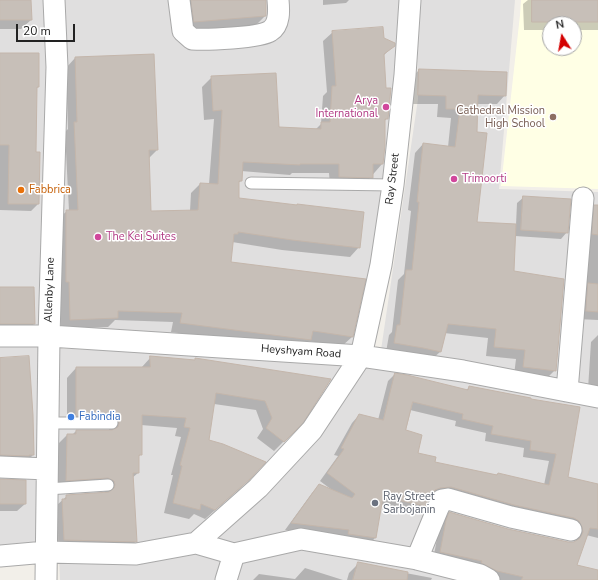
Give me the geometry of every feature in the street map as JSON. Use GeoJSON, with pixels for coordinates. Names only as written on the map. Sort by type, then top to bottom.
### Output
{"type":"FeatureCollection","features":[{"type":"Feature","properties":{"kind":"street","name":"Allenby Lane"},"geometry":{"type":"LineString","coordinates":[[46,580],[49,336],[57,67],[54,0]]}},
{"type":"Feature","properties":{"kind":"street"},"geometry":{"type":"LineString","coordinates":[[179,0],[184,31],[192,39],[205,40],[259,35],[270,31],[278,20],[278,0]]}},
{"type":"Feature","properties":{"kind":"street","name":"Ray Street"},"geometry":{"type":"LineString","coordinates":[[361,356],[381,265],[393,185],[405,75],[410,0]]}},
{"type":"Feature","properties":{"kind":"street"},"geometry":{"type":"LineString","coordinates":[[567,391],[582,198]]}},
{"type":"Feature","properties":{"kind":"street","name":"Heyshyam Road"},"geometry":{"type":"LineString","coordinates":[[0,336],[49,336],[361,356],[463,371],[598,397]]}},
{"type":"Feature","properties":{"kind":"street"},"geometry":{"type":"LineString","coordinates":[[196,544],[258,488],[312,430],[361,356]]}},
{"type":"Feature","properties":{"kind":"street"},"geometry":{"type":"LineString","coordinates":[[0,467],[47,469]]}},
{"type":"Feature","properties":{"kind":"street"},"geometry":{"type":"LineString","coordinates":[[417,559],[442,500],[448,499],[511,517],[571,530]]}},
{"type":"Feature","properties":{"kind":"street"},"geometry":{"type":"LineString","coordinates":[[0,556],[46,552],[136,554],[196,544],[234,554],[301,539],[417,559],[483,578]]}},
{"type":"Feature","properties":{"kind":"street"},"geometry":{"type":"LineString","coordinates":[[226,580],[234,554]]}},
{"type":"Feature","properties":{"kind":"lane"},"geometry":{"type":"LineString","coordinates":[[251,183],[393,185]]}},
{"type":"Feature","properties":{"kind":"lane"},"geometry":{"type":"LineString","coordinates":[[48,423],[112,423]]}},
{"type":"Feature","properties":{"kind":"lane"},"geometry":{"type":"LineString","coordinates":[[47,489],[108,485]]}},
{"type":"Feature","properties":{"kind":"shaded area"},"geometry":{"type":"Polygon","coordinates":[[[0,0],[51,0],[44,329],[0,329],[0,0]]]}},
{"type":"Feature","properties":{"kind":"shaded area"},"geometry":{"type":"Polygon","coordinates":[[[60,0],[405,0],[370,349],[55,330],[60,0]]]}},
{"type":"Feature","properties":{"kind":"shaded area"},"geometry":{"type":"Polygon","coordinates":[[[416,0],[515,0],[499,189],[598,192],[598,393],[381,350],[418,99],[416,0]]]}},
{"type":"Feature","properties":{"kind":"shaded area","name":"Cathedral Mission High School"},"geometry":{"type":"Polygon","coordinates":[[[521,0],[598,0],[598,189],[501,186],[521,0]]]}},
{"type":"Feature","properties":{"kind":"shaded area"},"geometry":{"type":"Polygon","coordinates":[[[39,342],[52,557],[0,562],[0,344],[39,342]]]}},
{"type":"Feature","properties":{"kind":"shaded area"},"geometry":{"type":"Polygon","coordinates":[[[50,348],[340,360],[539,393],[598,406],[598,580],[60,580],[50,348]]]}},
{"type":"Feature","properties":{"kind":"building"},"geometry":{"type":"Polygon","coordinates":[[[0,0],[31,0],[32,20],[0,20],[0,0]]]}},
{"type":"Feature","properties":{"kind":"building"},"geometry":{"type":"Polygon","coordinates":[[[191,0],[266,0],[266,16],[194,22],[191,0]]]}},
{"type":"Feature","properties":{"kind":"building"},"geometry":{"type":"Polygon","coordinates":[[[532,0],[598,0],[598,22],[582,22],[582,16],[542,16],[542,22],[532,22],[532,0]]]}},
{"type":"Feature","properties":{"kind":"building"},"geometry":{"type":"Polygon","coordinates":[[[383,27],[384,38],[395,43],[395,46],[384,54],[386,88],[391,88],[388,119],[385,119],[383,164],[373,164],[373,178],[339,177],[339,164],[300,165],[243,162],[242,181],[239,181],[239,198],[364,212],[360,248],[238,232],[238,234],[234,234],[231,262],[366,279],[353,337],[313,331],[311,340],[180,323],[182,313],[118,311],[118,318],[70,320],[69,282],[66,282],[66,210],[78,210],[74,122],[77,122],[75,57],[154,54],[158,150],[149,150],[151,211],[198,210],[200,183],[218,184],[222,110],[213,111],[211,76],[276,73],[279,127],[321,129],[321,122],[330,122],[332,86],[336,86],[332,31],[383,27]]]}},
{"type":"Feature","properties":{"kind":"building"},"geometry":{"type":"Polygon","coordinates":[[[0,53],[39,53],[36,152],[40,152],[39,204],[8,204],[9,145],[0,145],[0,53]]]}},
{"type":"Feature","properties":{"kind":"building"},"geometry":{"type":"Polygon","coordinates":[[[419,69],[507,72],[506,96],[478,95],[477,132],[487,133],[477,222],[516,224],[514,271],[564,279],[556,371],[523,367],[525,350],[494,347],[496,329],[448,324],[441,352],[394,343],[397,325],[400,325],[406,270],[412,270],[423,143],[455,147],[460,109],[446,109],[446,96],[418,95],[419,69]]]}},
{"type":"Feature","properties":{"kind":"building"},"geometry":{"type":"Polygon","coordinates":[[[523,196],[571,199],[568,233],[521,230],[523,196]]]}},
{"type":"Feature","properties":{"kind":"building"},"geometry":{"type":"Polygon","coordinates":[[[594,205],[598,205],[598,235],[592,234],[594,205]]]}},
{"type":"Feature","properties":{"kind":"building"},"geometry":{"type":"Polygon","coordinates":[[[588,283],[598,284],[598,312],[586,311],[588,283]]]}},
{"type":"Feature","properties":{"kind":"building"},"geometry":{"type":"Polygon","coordinates":[[[0,287],[34,287],[35,324],[0,324],[0,287]]]}},
{"type":"Feature","properties":{"kind":"building"},"geometry":{"type":"Polygon","coordinates":[[[29,356],[34,455],[0,455],[0,358],[29,356]]]}},
{"type":"Feature","properties":{"kind":"building"},"geometry":{"type":"Polygon","coordinates":[[[150,356],[195,360],[195,358],[331,379],[303,423],[284,442],[266,428],[272,418],[265,401],[216,393],[209,440],[223,444],[266,462],[250,479],[215,510],[201,504],[200,510],[173,503],[182,466],[180,465],[190,428],[184,427],[186,418],[142,415],[142,455],[139,455],[139,473],[133,473],[137,542],[64,540],[62,499],[66,499],[66,495],[109,492],[115,485],[114,481],[108,478],[66,481],[67,434],[76,434],[76,430],[112,430],[118,427],[119,423],[118,419],[112,416],[76,416],[76,367],[150,367],[150,356]]]}},
{"type":"Feature","properties":{"kind":"building"},"geometry":{"type":"Polygon","coordinates":[[[395,373],[468,390],[469,386],[531,399],[580,407],[568,477],[598,484],[598,529],[590,528],[577,565],[598,570],[598,580],[521,580],[523,577],[497,571],[481,563],[482,561],[440,552],[449,512],[508,529],[568,542],[574,542],[580,538],[583,532],[579,521],[574,518],[514,505],[451,487],[435,490],[426,506],[383,497],[376,538],[348,534],[349,530],[291,523],[319,484],[352,498],[355,494],[327,473],[344,449],[341,448],[359,414],[383,420],[395,373]],[[413,402],[406,430],[422,435],[418,453],[436,457],[435,462],[497,475],[498,473],[549,485],[556,454],[530,450],[531,441],[491,434],[493,426],[462,419],[463,414],[413,402]]]}},
{"type":"Feature","properties":{"kind":"building"},"geometry":{"type":"Polygon","coordinates":[[[0,479],[26,480],[26,504],[0,504],[0,479]]]}},
{"type":"Feature","properties":{"kind":"building"},"geometry":{"type":"Polygon","coordinates":[[[358,562],[408,572],[407,580],[353,580],[358,562]]]}},
{"type":"Feature","properties":{"kind":"place","name":"Arya International"},"geometry":{"type":"Point","coordinates":[386,107]}},
{"type":"Feature","properties":{"kind":"place","name":"Cathedral Mission High School"},"geometry":{"type":"Point","coordinates":[553,117]}},
{"type":"Feature","properties":{"kind":"place","name":"Trimoorti"},"geometry":{"type":"Point","coordinates":[454,179]}},
{"type":"Feature","properties":{"kind":"place","name":"Fabbrica"},"geometry":{"type":"Point","coordinates":[21,190]}},
{"type":"Feature","properties":{"kind":"place","name":"The Kei Suites"},"geometry":{"type":"Point","coordinates":[98,237]}},
{"type":"Feature","properties":{"kind":"place","name":"Fabindia"},"geometry":{"type":"Point","coordinates":[71,417]}},
{"type":"Feature","properties":{"kind":"place","name":"Ray Street Sarbojanin"},"geometry":{"type":"Point","coordinates":[375,503]}}]}
